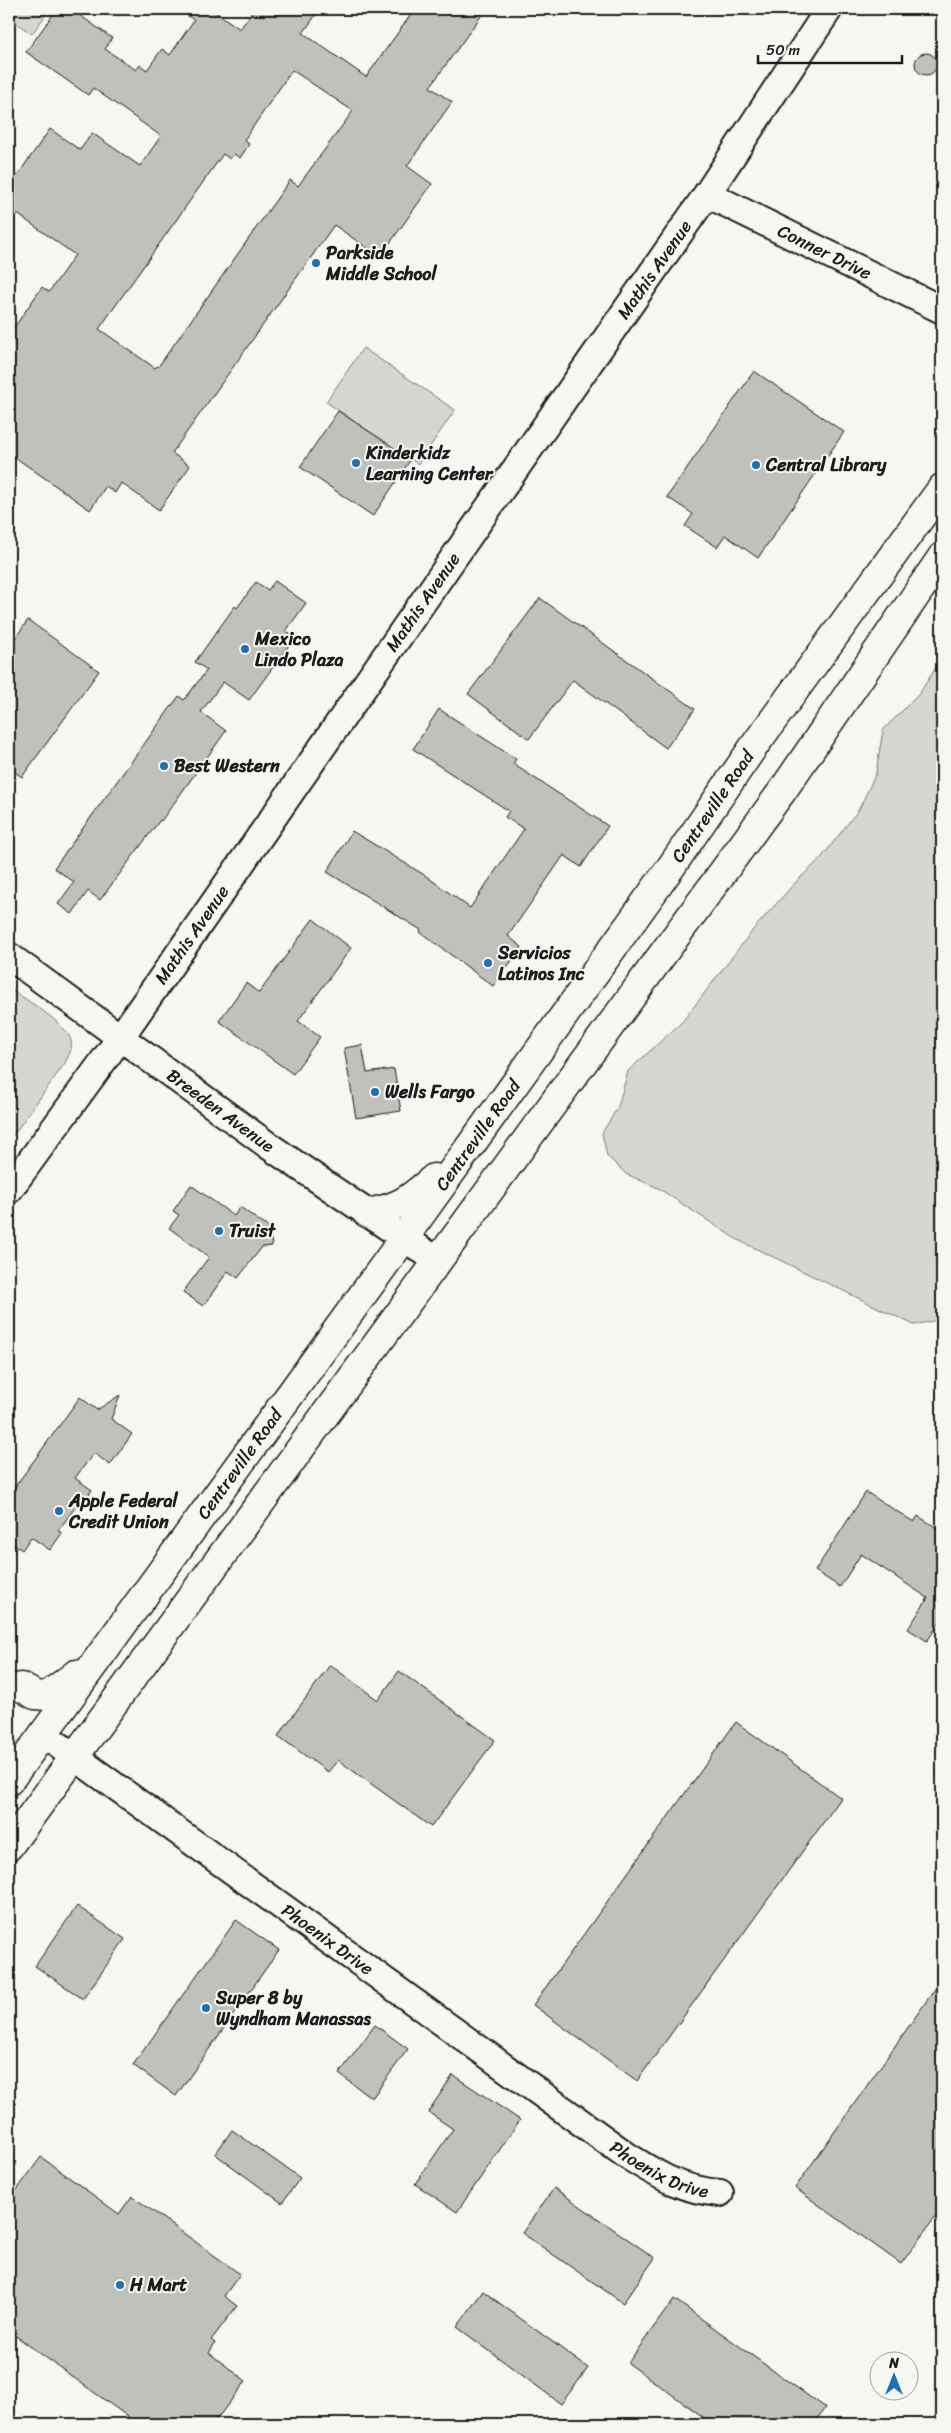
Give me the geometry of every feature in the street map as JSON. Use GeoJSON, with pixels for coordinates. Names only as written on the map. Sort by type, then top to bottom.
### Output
{"type":"FeatureCollection","features":[{"type":"Feature","properties":{"kind":"highway","name":"Centreville Road"},"geometry":{"type":"LineString","coordinates":[[9,1781],[469,1148],[671,867],[752,749],[942,488]]}},
{"type":"Feature","properties":{"kind":"highway"},"geometry":{"type":"LineString","coordinates":[[9,1846],[120,1692],[239,1534],[783,790],[942,557]]}},
{"type":"Feature","properties":{"kind":"highway"},"geometry":{"type":"LineString","coordinates":[[367,1213],[404,1203],[469,1148]]}},
{"type":"Feature","properties":{"kind":"highway"},"geometry":{"type":"LineString","coordinates":[[21,1687],[35,1695],[47,1696],[100,1658]]}},
{"type":"Feature","properties":{"kind":"street","name":"Mathis Avenue"},"geometry":{"type":"LineString","coordinates":[[9,1190],[120,1038],[706,194],[829,9]]}},
{"type":"Feature","properties":{"kind":"street","name":"Conner Drive"},"geometry":{"type":"LineString","coordinates":[[706,194],[942,310]]}},
{"type":"Feature","properties":{"kind":"street","name":"Breeden Avenue"},"geometry":{"type":"LineString","coordinates":[[9,956],[269,1146],[438,1260]]}},
{"type":"Feature","properties":{"kind":"street","name":"Phoenix Drive"},"geometry":{"type":"LineString","coordinates":[[43,1734],[626,2155],[667,2180],[699,2191],[720,2193]]}},
{"type":"Feature","properties":{"kind":"shaded area"},"geometry":{"type":"Polygon","coordinates":[[[9,9],[50,9],[32,34],[9,18],[9,9]]]}},
{"type":"Feature","properties":{"kind":"shaded area"},"geometry":{"type":"Polygon","coordinates":[[[363,348],[455,410],[418,464],[326,402],[363,348]]]}},
{"type":"Feature","properties":{"kind":"shaded area"},"geometry":{"type":"Polygon","coordinates":[[[942,658],[942,1319],[914,1325],[736,1239],[658,1188],[626,1174],[607,1156],[602,1133],[618,1107],[628,1071],[682,1022],[753,930],[793,885],[822,857],[859,809],[876,773],[883,730],[919,694],[942,658]]]}},
{"type":"Feature","properties":{"kind":"shaded area"},"geometry":{"type":"Polygon","coordinates":[[[9,988],[54,1019],[68,1034],[71,1047],[65,1063],[9,1141],[9,988]]]}},
{"type":"Feature","properties":{"kind":"building"},"geometry":{"type":"Polygon","coordinates":[[[57,9],[71,9],[112,38],[105,49],[136,70],[140,65],[147,70],[162,49],[170,55],[194,20],[177,9],[211,9],[240,29],[254,9],[320,9],[303,33],[366,77],[415,9],[486,9],[430,87],[452,102],[407,166],[432,184],[380,257],[334,225],[172,453],[190,466],[159,510],[121,483],[115,493],[106,486],[90,510],[9,453],[9,335],[42,287],[49,292],[75,255],[9,208],[9,176],[14,180],[50,129],[80,150],[92,133],[140,166],[161,136],[93,88],[88,95],[26,52],[57,9]],[[292,70],[244,140],[249,144],[240,158],[234,154],[230,159],[223,154],[99,329],[155,368],[158,367],[290,180],[298,186],[353,111],[292,70]]]}},
{"type":"Feature","properties":{"kind":"building"},"geometry":{"type":"Polygon","coordinates":[[[922,53],[930,53],[937,60],[937,68],[930,75],[922,75],[915,68],[915,60],[922,53]]]}},
{"type":"Feature","properties":{"kind":"building"},"geometry":{"type":"Polygon","coordinates":[[[754,371],[844,432],[758,558],[725,535],[717,547],[685,526],[693,514],[667,497],[754,371]]]}},
{"type":"Feature","properties":{"kind":"building","name":"Kinderkidz Learning Center"},"geometry":{"type":"Polygon","coordinates":[[[338,411],[411,459],[373,516],[300,467],[338,411]]]}},
{"type":"Feature","properties":{"kind":"building","name":"Best Western"},"geometry":{"type":"Polygon","coordinates":[[[275,581],[306,603],[286,631],[295,637],[249,700],[223,682],[201,712],[226,731],[161,821],[100,900],[88,891],[72,914],[58,904],[74,882],[54,868],[179,696],[184,700],[207,670],[195,662],[235,606],[237,608],[256,582],[268,590],[275,581]]]}},
{"type":"Feature","properties":{"kind":"building"},"geometry":{"type":"Polygon","coordinates":[[[540,598],[695,709],[666,748],[573,680],[529,739],[468,694],[540,598]]]}},
{"type":"Feature","properties":{"kind":"building"},"geometry":{"type":"Polygon","coordinates":[[[28,620],[99,671],[22,777],[9,768],[9,647],[28,620]]]}},
{"type":"Feature","properties":{"kind":"building"},"geometry":{"type":"Polygon","coordinates":[[[439,709],[516,759],[513,764],[608,826],[581,867],[564,855],[508,936],[522,947],[493,986],[420,932],[421,930],[327,872],[352,831],[426,876],[470,908],[524,829],[505,817],[509,811],[413,749],[439,709]]]}},
{"type":"Feature","properties":{"kind":"building"},"geometry":{"type":"Polygon","coordinates":[[[313,919],[351,948],[298,1021],[320,1037],[293,1074],[219,1021],[246,983],[259,993],[313,919]]]}},
{"type":"Feature","properties":{"kind":"building","name":"Wells Fargo"},"geometry":{"type":"Polygon","coordinates":[[[362,1045],[367,1073],[394,1069],[401,1111],[356,1118],[344,1048],[362,1045]]]}},
{"type":"Feature","properties":{"kind":"building","name":"Truist"},"geometry":{"type":"Polygon","coordinates":[[[191,1185],[234,1216],[240,1207],[269,1228],[272,1246],[262,1247],[238,1278],[228,1271],[203,1306],[183,1292],[209,1257],[169,1228],[179,1215],[173,1211],[191,1185]]]}},
{"type":"Feature","properties":{"kind":"building"},"geometry":{"type":"Polygon","coordinates":[[[120,1395],[111,1419],[132,1434],[110,1465],[94,1453],[75,1478],[92,1490],[80,1507],[77,1505],[58,1531],[62,1533],[50,1550],[31,1537],[22,1550],[9,1541],[9,1495],[80,1397],[97,1410],[120,1395]]]}},
{"type":"Feature","properties":{"kind":"building"},"geometry":{"type":"Polygon","coordinates":[[[866,1492],[914,1522],[918,1516],[942,1531],[942,1619],[927,1641],[908,1629],[928,1598],[861,1554],[840,1587],[815,1571],[866,1492]]]}},
{"type":"Feature","properties":{"kind":"building"},"geometry":{"type":"Polygon","coordinates":[[[330,1665],[378,1700],[399,1671],[495,1740],[431,1827],[338,1760],[328,1772],[278,1736],[330,1665]]]}},
{"type":"Feature","properties":{"kind":"building"},"geometry":{"type":"Polygon","coordinates":[[[736,1722],[841,1798],[637,2081],[533,2005],[736,1722]]]}},
{"type":"Feature","properties":{"kind":"building"},"geometry":{"type":"Polygon","coordinates":[[[77,1906],[125,1939],[83,1999],[35,1966],[77,1906]]]}},
{"type":"Feature","properties":{"kind":"building","name":"Super 8 by Wyndham Manassas"},"geometry":{"type":"Polygon","coordinates":[[[236,1920],[279,1950],[176,2096],[133,2065],[236,1920]]]}},
{"type":"Feature","properties":{"kind":"building"},"geometry":{"type":"Polygon","coordinates":[[[942,1979],[942,2208],[901,2264],[795,2188],[942,1979]]]}},
{"type":"Feature","properties":{"kind":"building"},"geometry":{"type":"Polygon","coordinates":[[[375,2025],[408,2049],[372,2098],[339,2074],[375,2025]]]}},
{"type":"Feature","properties":{"kind":"building"},"geometry":{"type":"Polygon","coordinates":[[[453,2075],[520,2120],[457,2212],[415,2184],[453,2129],[428,2112],[453,2075]]]}},
{"type":"Feature","properties":{"kind":"building"},"geometry":{"type":"Polygon","coordinates":[[[232,2130],[300,2178],[282,2203],[215,2154],[232,2130]]]}},
{"type":"Feature","properties":{"kind":"building","name":"H Mart"},"geometry":{"type":"Polygon","coordinates":[[[41,2157],[119,2214],[132,2196],[240,2274],[224,2296],[237,2306],[211,2340],[215,2343],[209,2353],[246,2381],[213,2424],[138,2424],[9,2331],[9,2201],[41,2157]]]}},
{"type":"Feature","properties":{"kind":"building"},"geometry":{"type":"Polygon","coordinates":[[[554,2188],[655,2258],[623,2303],[522,2233],[554,2188]]]}},
{"type":"Feature","properties":{"kind":"building"},"geometry":{"type":"Polygon","coordinates":[[[483,2291],[588,2368],[561,2404],[457,2327],[483,2291]]]}},
{"type":"Feature","properties":{"kind":"building"},"geometry":{"type":"Polygon","coordinates":[[[674,2299],[825,2408],[813,2424],[713,2424],[628,2363],[674,2299]]]}},
{"type":"Feature","properties":{"kind":"place","name":"Parkside Middle School"},"geometry":{"type":"Point","coordinates":[316,263]}},
{"type":"Feature","properties":{"kind":"place","name":"Kinderkidz Learning Center"},"geometry":{"type":"Point","coordinates":[356,463]}},
{"type":"Feature","properties":{"kind":"place","name":"Central Library"},"geometry":{"type":"Point","coordinates":[756,465]}},
{"type":"Feature","properties":{"kind":"place","name":"Mexico Lindo Plaza"},"geometry":{"type":"Point","coordinates":[245,649]}},
{"type":"Feature","properties":{"kind":"place","name":"Best Western"},"geometry":{"type":"Point","coordinates":[164,766]}},
{"type":"Feature","properties":{"kind":"place","name":"Servicios Latinos Inc"},"geometry":{"type":"Point","coordinates":[488,963]}},
{"type":"Feature","properties":{"kind":"place","name":"Wells Fargo"},"geometry":{"type":"Point","coordinates":[375,1092]}},
{"type":"Feature","properties":{"kind":"place","name":"Truist"},"geometry":{"type":"Point","coordinates":[219,1231]}},
{"type":"Feature","properties":{"kind":"place","name":"Apple Federal Credit Union"},"geometry":{"type":"Point","coordinates":[59,1511]}},
{"type":"Feature","properties":{"kind":"place","name":"Super 8 by Wyndham Manassas"},"geometry":{"type":"Point","coordinates":[206,2008]}},
{"type":"Feature","properties":{"kind":"place","name":"H Mart"},"geometry":{"type":"Point","coordinates":[120,2285]}}]}
